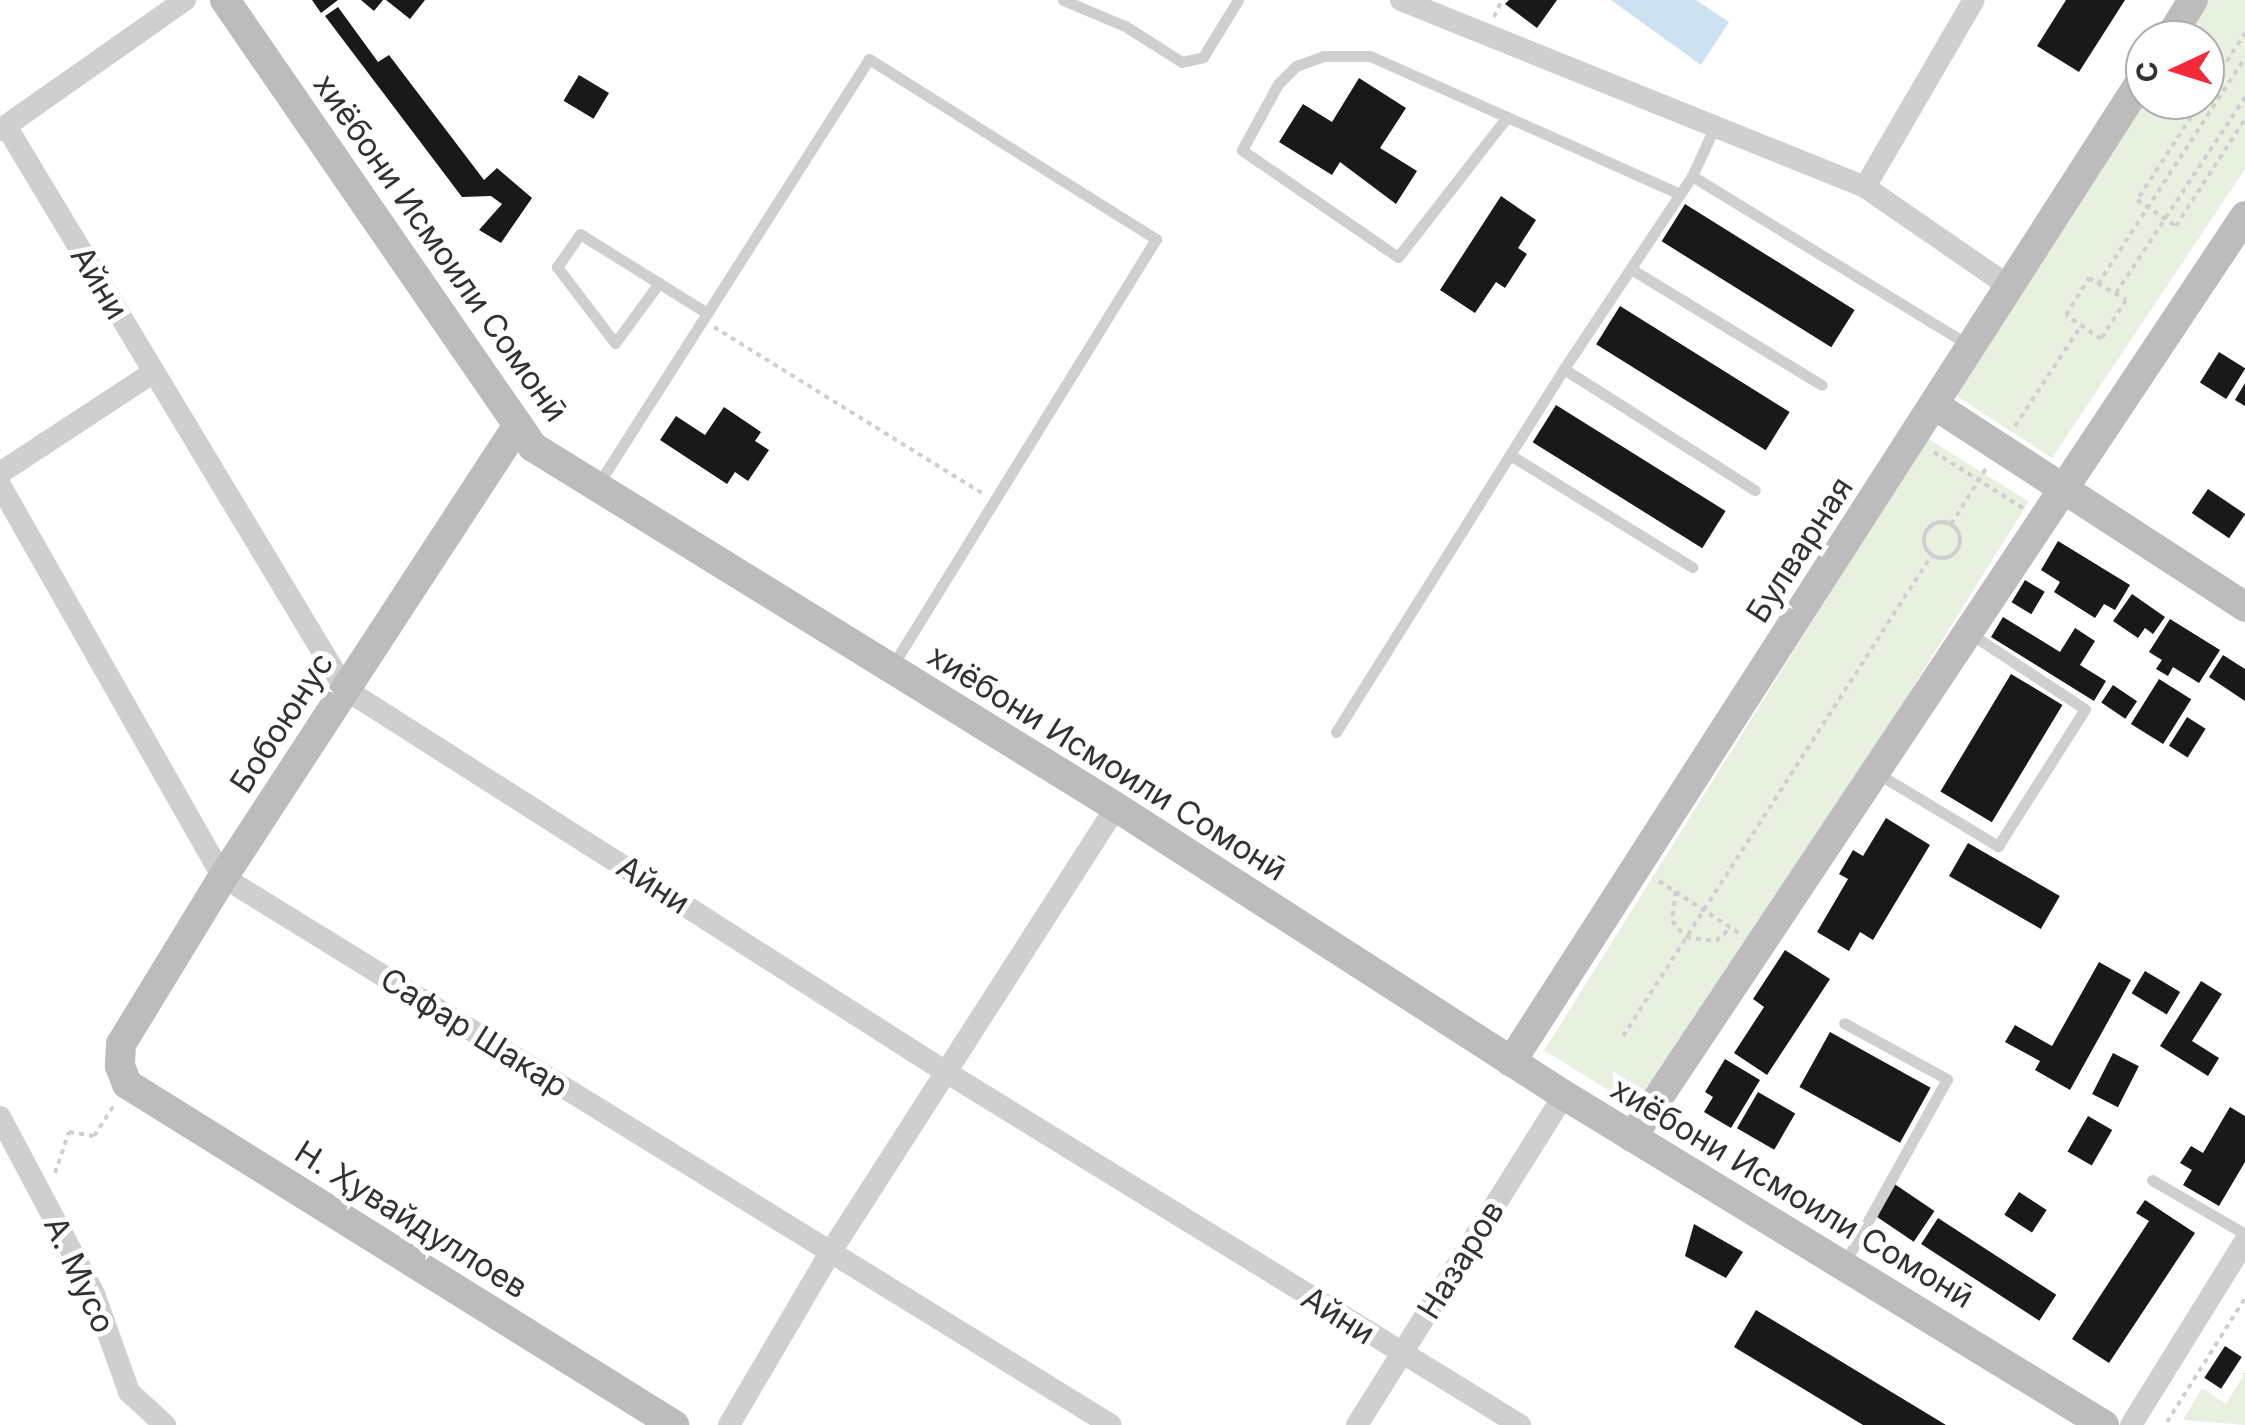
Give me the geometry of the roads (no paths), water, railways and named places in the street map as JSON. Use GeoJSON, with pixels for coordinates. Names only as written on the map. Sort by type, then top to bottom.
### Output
{"type":"FeatureCollection","features":[{"type":"Feature","properties":{"kind":"street"},"geometry":{"type":"LineString","coordinates":[[3,128],[185,0]]}},
{"type":"Feature","properties":{"kind":"street","name":"хиёбони Исмоили Сомонӣ"},"geometry":{"type":"LineString","coordinates":[[224,0],[533,447],[1116,807],[1564,1095],[2104,1425]]}},
{"type":"Feature","properties":{"kind":"street"},"geometry":{"type":"LineString","coordinates":[[1401,0],[1865,186],[2010,287]]}},
{"type":"Feature","properties":{"kind":"street"},"geometry":{"type":"LineString","coordinates":[[1865,186],[1974,0]]}},
{"type":"Feature","properties":{"kind":"street","name":"Булварная"},"geometry":{"type":"LineString","coordinates":[[1512,1062],[2125,107]]}},
{"type":"Feature","properties":{"kind":"street","name":"Айни"},"geometry":{"type":"LineString","coordinates":[[3,128],[346,689],[946,1072],[1402,1356],[1520,1425]]}},
{"type":"Feature","properties":{"kind":"street"},"geometry":{"type":"LineString","coordinates":[[1632,1136],[2245,216]]}},
{"type":"Feature","properties":{"kind":"street"},"geometry":{"type":"LineString","coordinates":[[0,473],[152,372]]}},
{"type":"Feature","properties":{"kind":"street"},"geometry":{"type":"LineString","coordinates":[[1936,406],[2245,607]]}},
{"type":"Feature","properties":{"kind":"street","name":"Бобоюнус"},"geometry":{"type":"LineString","coordinates":[[124,1075],[121,1044],[222,877],[518,424]]}},
{"type":"Feature","properties":{"kind":"street","name":"Сафар Шакар"},"geometry":{"type":"LineString","coordinates":[[0,485],[222,877],[1110,1425]]}},
{"type":"Feature","properties":{"kind":"street"},"geometry":{"type":"LineString","coordinates":[[728,1425],[830,1253],[1116,807]]}},
{"type":"Feature","properties":{"kind":"street","name":"Н. Ҳувайдуллоев"},"geometry":{"type":"LineString","coordinates":[[124,1075],[674,1425]]}},
{"type":"Feature","properties":{"kind":"street","name":"Назаров"},"geometry":{"type":"LineString","coordinates":[[1357,1425],[1564,1095]]}},
{"type":"Feature","properties":{"kind":"street","name":"А. Мусо"},"geometry":{"type":"LineString","coordinates":[[0,1117],[94,1294],[130,1392],[165,1425]]}},
{"type":"Feature","properties":{"kind":"street"},"geometry":{"type":"LineString","coordinates":[[2130,1425],[2245,1241]]}},
{"type":"Feature","properties":{"kind":"lane"},"geometry":{"type":"LineString","coordinates":[[1063,0],[1124,26],[1182,62],[1203,57],[1238,0]]}},
{"type":"Feature","properties":{"kind":"lane"},"geometry":{"type":"LineString","coordinates":[[1507,117],[1398,258],[1242,150],[1278,84],[1296,66],[1323,56],[1370,56],[1680,194]]}},
{"type":"Feature","properties":{"kind":"lane"},"geometry":{"type":"LineString","coordinates":[[596,486],[869,59],[1156,240],[891,668]]}},
{"type":"Feature","properties":{"kind":"lane"},"geometry":{"type":"LineString","coordinates":[[1336,732],[1564,369],[1692,176],[1714,128]]}},
{"type":"Feature","properties":{"kind":"lane"},"geometry":{"type":"LineString","coordinates":[[1692,176],[1973,347]]}},
{"type":"Feature","properties":{"kind":"lane"},"geometry":{"type":"LineString","coordinates":[[660,283],[615,344],[557,268],[580,234],[660,283],[705,316]]}},
{"type":"Feature","properties":{"kind":"lane"},"geometry":{"type":"LineString","coordinates":[[1630,268],[1822,385]]}},
{"type":"Feature","properties":{"kind":"lane"},"geometry":{"type":"LineString","coordinates":[[1564,369],[1755,490]]}},
{"type":"Feature","properties":{"kind":"lane"},"geometry":{"type":"LineString","coordinates":[[1510,455],[1692,567]]}},
{"type":"Feature","properties":{"kind":"lane"},"geometry":{"type":"LineString","coordinates":[[1875,772],[1998,846],[2085,709],[1968,632]]}},
{"type":"Feature","properties":{"kind":"lane"},"geometry":{"type":"LineString","coordinates":[[1844,1023],[1947,1079],[1844,1266]]}},
{"type":"Feature","properties":{"kind":"lane"},"geometry":{"type":"LineString","coordinates":[[2152,1180],[2245,1234]]}},
{"type":"Feature","properties":{"kind":"water"},"geometry":{"type":"Polygon","coordinates":[[[1611,0],[1696,0],[1729,22],[1701,65],[1611,0]]]}}]}
